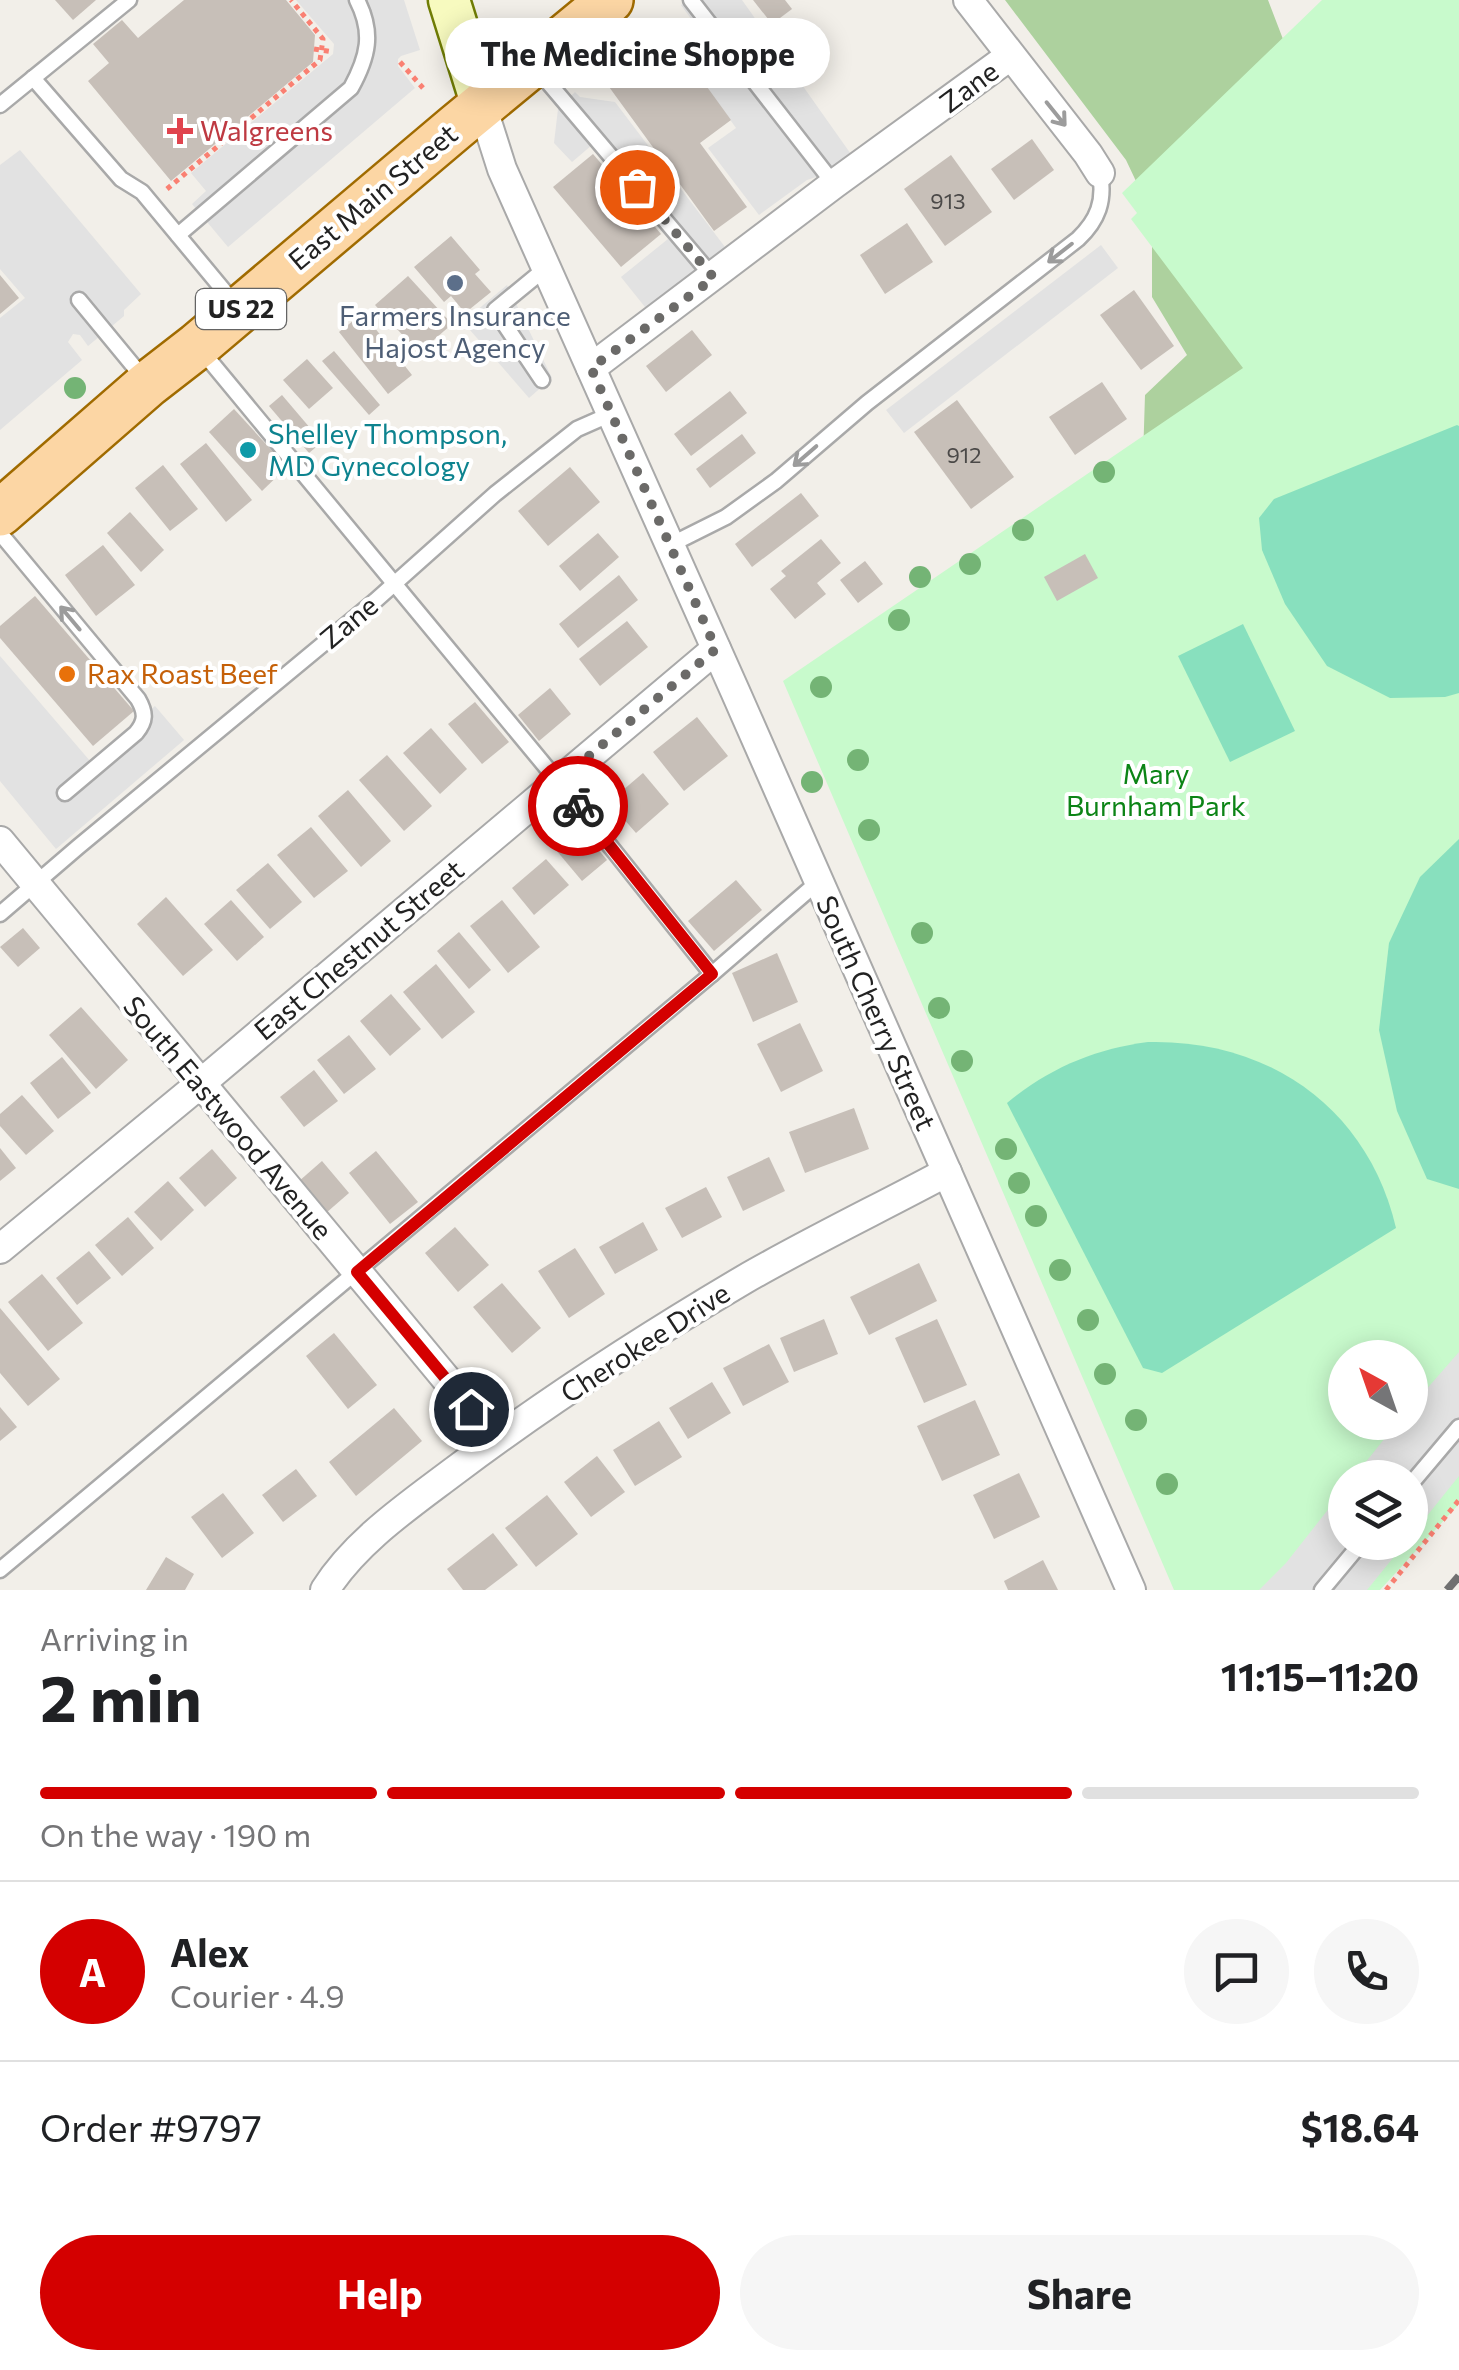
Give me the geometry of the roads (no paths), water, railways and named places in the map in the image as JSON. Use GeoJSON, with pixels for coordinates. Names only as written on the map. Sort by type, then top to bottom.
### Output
{"type":"FeatureCollection","features":[{"type":"Feature","properties":{"kind":"main road"},"geometry":{"type":"LineString","coordinates":[[449,0],[482,106]]}},
{"type":"Feature","properties":{"kind":"main road","name":"East Main Street"},"geometry":{"type":"LineString","coordinates":[[0,513],[148,384],[610,0]]}},
{"type":"Feature","properties":{"kind":"street"},"geometry":{"type":"LineString","coordinates":[[968,0],[1100,173]]}},
{"type":"Feature","properties":{"kind":"street","name":"Zane"},"geometry":{"type":"LineString","coordinates":[[591,368],[1010,56]]}},
{"type":"Feature","properties":{"kind":"street","name":"South Cherry Street"},"geometry":{"type":"LineString","coordinates":[[482,106],[502,168],[1131,1590]]}},
{"type":"Feature","properties":{"kind":"street","name":"East Chestnut Street"},"geometry":{"type":"LineString","coordinates":[[0,1249],[716,649]]}},
{"type":"Feature","properties":{"kind":"street","name":"South Eastwood Avenue"},"geometry":{"type":"LineString","coordinates":[[0,840],[496,1440]]}},
{"type":"Feature","properties":{"kind":"street","name":"Cherokee Drive"},"geometry":{"type":"LineString","coordinates":[[325,1590],[380,1530],[496,1440],[748,1277],[946,1172]]}},
{"type":"Feature","properties":{"kind":"lane"},"geometry":{"type":"LineString","coordinates":[[0,105],[129,0]]}},
{"type":"Feature","properties":{"kind":"lane"},"geometry":{"type":"LineString","coordinates":[[178,236],[351,88],[368,42],[367,18],[358,0]]}},
{"type":"Feature","properties":{"kind":"lane"},"geometry":{"type":"LineString","coordinates":[[691,0],[834,184]]}},
{"type":"Feature","properties":{"kind":"lane"},"geometry":{"type":"LineString","coordinates":[[532,64],[714,278]]}},
{"type":"Feature","properties":{"kind":"lane"},"geometry":{"type":"LineString","coordinates":[[33,78],[120,180],[142,192],[240,310]]}},
{"type":"Feature","properties":{"kind":"lane"},"geometry":{"type":"LineString","coordinates":[[670,545],[726,517],[776,481],[867,402],[1078,239],[1097,217],[1103,188],[1100,173]]}},
{"type":"Feature","properties":{"kind":"lane"},"geometry":{"type":"LineString","coordinates":[[542,380],[495,310],[546,268]]}},
{"type":"Feature","properties":{"kind":"lane"},"geometry":{"type":"LineString","coordinates":[[80,300],[148,384]]}},
{"type":"Feature","properties":{"kind":"lane"},"geometry":{"type":"LineString","coordinates":[[197,346],[712,974]]}},
{"type":"Feature","properties":{"kind":"lane","name":"Zane"},"geometry":{"type":"LineString","coordinates":[[0,914],[394,584],[540,456],[577,429],[610,414]]}},
{"type":"Feature","properties":{"kind":"lane"},"geometry":{"type":"LineString","coordinates":[[0,534],[144,709],[142,726],[136,733],[65,793]]}},
{"type":"Feature","properties":{"kind":"lane"},"geometry":{"type":"LineString","coordinates":[[0,1570],[818,882]]}},
{"type":"Feature","properties":{"kind":"lane"},"geometry":{"type":"LineString","coordinates":[[1428,1465],[1459,1428]]}},
{"type":"Feature","properties":{"kind":"lane"},"geometry":{"type":"LineString","coordinates":[[1322,1590],[1347,1560]]}},
{"type":"Feature","properties":{"kind":"railway"},"geometry":{"type":"LineString","coordinates":[[1447,1590],[1459,1576]]}},
{"type":"Feature","properties":{"kind":"place","name":"Walgreens"},"geometry":{"type":"Point","coordinates":[180,131]}},
{"type":"Feature","properties":{"kind":"place","name":"The Medicine Shoppe"},"geometry":{"type":"Point","coordinates":[637,187]}},
{"type":"Feature","properties":{"kind":"place","name":"Farmers Insurance Hajost Agency"},"geometry":{"type":"Point","coordinates":[455,283]}},
{"type":"Feature","properties":{"kind":"place","name":"Shelley Thompson, MD Gynecology"},"geometry":{"type":"Point","coordinates":[248,450]}},
{"type":"Feature","properties":{"kind":"place","name":"Rax Roast Beef"},"geometry":{"type":"Point","coordinates":[67,674]}},
{"type":"Feature","properties":{"kind":"park label","name":"Mary Burnham Park"},"geometry":{"type":"Point","coordinates":[1156,790]}}]}
